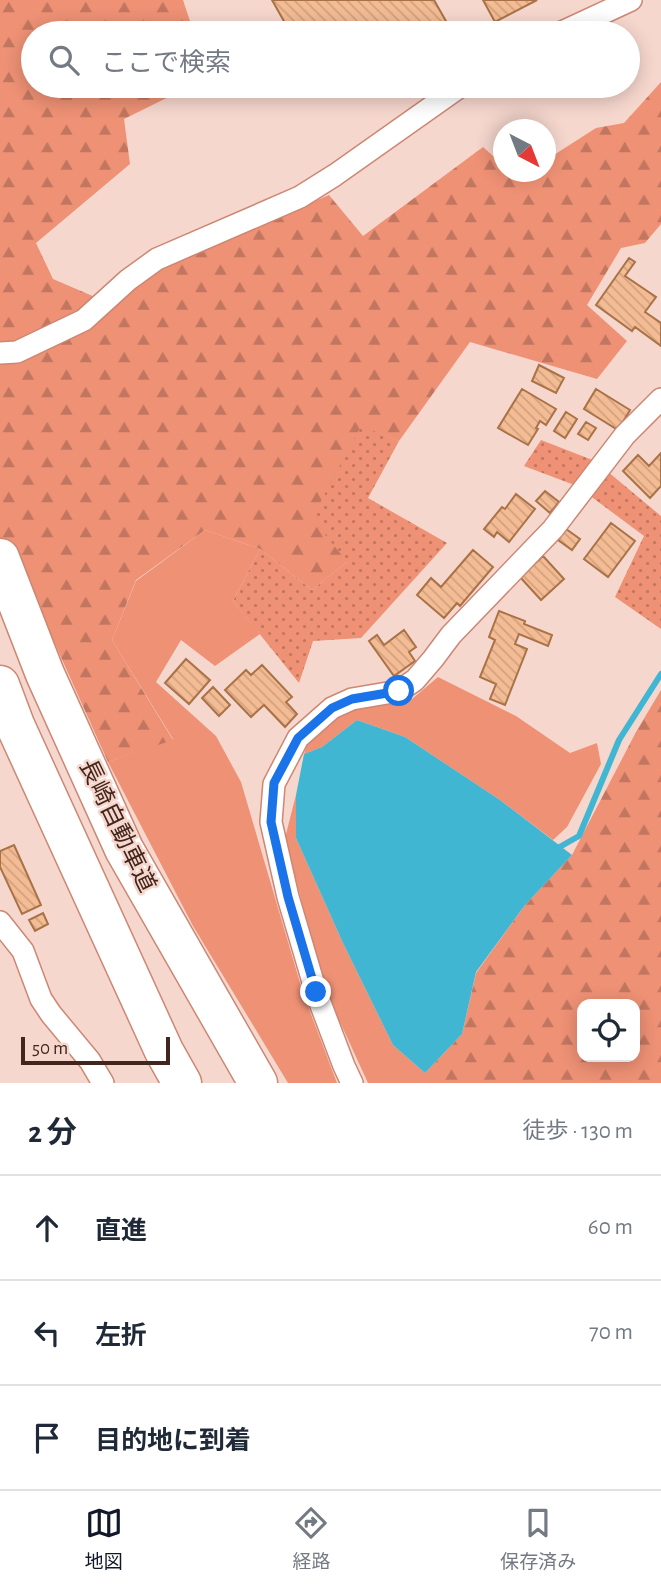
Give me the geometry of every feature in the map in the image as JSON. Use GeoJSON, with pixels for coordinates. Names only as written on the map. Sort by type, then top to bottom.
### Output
{"type":"FeatureCollection","features":[{"type":"Feature","properties":{"kind":"highway","name":"長崎自動車道"},"geometry":{"type":"LineString","coordinates":[[0,558],[45,674],[124,849],[258,1083]]}},
{"type":"Feature","properties":{"kind":"highway","name":"長崎自動車道"},"geometry":{"type":"LineString","coordinates":[[0,685],[21,738],[152,1026],[182,1083]]}},
{"type":"Feature","properties":{"kind":"street"},"geometry":{"type":"LineString","coordinates":[[586,21],[631,0]]}},
{"type":"Feature","properties":{"kind":"street"},"geometry":{"type":"LineString","coordinates":[[0,353],[17,352],[84,320],[128,280],[157,259],[300,197],[444,98]]}},
{"type":"Feature","properties":{"kind":"street"},"geometry":{"type":"LineString","coordinates":[[352,1083],[316,992],[288,897],[271,822],[274,783],[298,738],[332,708],[352,699],[399,691],[415,680],[451,635],[553,529],[625,435],[661,399]]}},
{"type":"Feature","properties":{"kind":"street"},"geometry":{"type":"LineString","coordinates":[[0,922],[23,951],[41,999],[90,1061],[103,1083]]}},
{"type":"Feature","properties":{"kind":"green space"},"geometry":{"type":"Polygon","coordinates":[[[0,0],[183,0],[190,21],[21,21],[21,98],[167,98],[124,119],[130,164],[36,243],[53,279],[95,297],[329,195],[363,236],[483,147],[493,156],[493,182],[556,182],[556,154],[596,128],[624,123],[661,82],[661,224],[645,243],[621,248],[587,305],[627,341],[597,379],[470,342],[399,441],[361,427],[347,562],[312,590],[260,549],[205,530],[136,580],[112,640],[173,740],[108,762],[16,557],[0,565],[0,0]]]}},
{"type":"Feature","properties":{"kind":"green space"},"geometry":{"type":"Polygon","coordinates":[[[361,426],[399,441],[368,498],[447,543],[361,638],[313,641],[299,683],[233,601],[260,549],[312,590],[347,562],[312,518],[361,426]]]}},
{"type":"Feature","properties":{"kind":"green space"},"geometry":{"type":"Polygon","coordinates":[[[541,440],[595,461],[661,516],[661,629],[615,597],[644,536],[577,486],[524,466],[541,440]]]}},
{"type":"Feature","properties":{"kind":"green space"},"geometry":{"type":"Polygon","coordinates":[[[205,530],[260,549],[233,601],[260,634],[215,666],[181,640],[156,682],[216,736],[241,782],[303,993],[337,1083],[288,1083],[193,926],[108,762],[173,739],[112,640],[136,581],[205,530]]]}},
{"type":"Feature","properties":{"kind":"green space"},"geometry":{"type":"Polygon","coordinates":[[[438,677],[516,716],[570,753],[597,743],[601,764],[567,827],[553,840],[500,800],[405,737],[357,720],[322,747],[304,754],[310,736],[338,712],[358,706],[412,699],[438,677]]]}},
{"type":"Feature","properties":{"kind":"green space"},"geometry":{"type":"Polygon","coordinates":[[[661,690],[661,1083],[425,1083],[425,1073],[462,1034],[476,973],[525,905],[572,855],[661,690]]]}},
{"type":"Feature","properties":{"kind":"green space"},"geometry":{"type":"Polygon","coordinates":[[[296,795],[296,838],[343,943],[393,1045],[425,1073],[425,1083],[368,1083],[324,987],[285,838],[296,795]]]}},
{"type":"Feature","properties":{"kind":"water"},"geometry":{"type":"Polygon","coordinates":[[[357,720],[405,737],[500,800],[572,855],[525,905],[476,972],[462,1034],[425,1073],[393,1045],[296,838],[296,795],[304,754],[322,747],[357,720]]]}},
{"type":"Feature","properties":{"kind":"building"},"geometry":{"type":"Polygon","coordinates":[[[272,0],[434,0],[446,21],[284,21],[272,0]]]}},
{"type":"Feature","properties":{"kind":"building"},"geometry":{"type":"Polygon","coordinates":[[[483,0],[537,0],[497,21],[483,0]]]}},
{"type":"Feature","properties":{"kind":"building"},"geometry":{"type":"Polygon","coordinates":[[[629,258],[635,262],[625,276],[656,297],[645,312],[661,323],[661,346],[635,327],[632,331],[596,305],[629,258]]]}},
{"type":"Feature","properties":{"kind":"building"},"geometry":{"type":"Polygon","coordinates":[[[539,365],[564,378],[556,393],[532,381],[539,365]]]}},
{"type":"Feature","properties":{"kind":"building"},"geometry":{"type":"Polygon","coordinates":[[[522,389],[556,409],[546,425],[540,421],[528,445],[498,428],[522,389]]]}},
{"type":"Feature","properties":{"kind":"building"},"geometry":{"type":"Polygon","coordinates":[[[596,389],[630,410],[618,430],[584,409],[596,389]]]}},
{"type":"Feature","properties":{"kind":"building"},"geometry":{"type":"Polygon","coordinates":[[[566,412],[577,419],[565,438],[554,431],[566,412]]]}},
{"type":"Feature","properties":{"kind":"building"},"geometry":{"type":"Polygon","coordinates":[[[586,422],[596,428],[588,440],[578,434],[586,422]]]}},
{"type":"Feature","properties":{"kind":"building"},"geometry":{"type":"Polygon","coordinates":[[[661,453],[661,486],[650,498],[623,471],[638,455],[649,466],[661,453]]]}},
{"type":"Feature","properties":{"kind":"building"},"geometry":{"type":"Polygon","coordinates":[[[545,491],[559,502],[550,513],[536,501],[545,491]]]}},
{"type":"Feature","properties":{"kind":"building"},"geometry":{"type":"Polygon","coordinates":[[[516,494],[535,509],[509,542],[497,532],[494,537],[484,529],[516,494]]]}},
{"type":"Feature","properties":{"kind":"building"},"geometry":{"type":"Polygon","coordinates":[[[611,523],[635,541],[608,577],[584,559],[611,523]]]}},
{"type":"Feature","properties":{"kind":"building"},"geometry":{"type":"Polygon","coordinates":[[[566,529],[580,539],[572,550],[558,540],[566,529]]]}},
{"type":"Feature","properties":{"kind":"building"},"geometry":{"type":"Polygon","coordinates":[[[473,550],[493,567],[460,606],[457,603],[444,618],[417,595],[431,578],[441,587],[473,550]]]}},
{"type":"Feature","properties":{"kind":"building"},"geometry":{"type":"Polygon","coordinates":[[[543,556],[564,579],[541,600],[520,577],[543,556]]]}},
{"type":"Feature","properties":{"kind":"building"},"geometry":{"type":"Polygon","coordinates":[[[499,611],[552,635],[548,646],[519,634],[515,644],[527,649],[505,705],[490,699],[496,684],[480,677],[495,640],[489,637],[499,611]]]}},
{"type":"Feature","properties":{"kind":"building"},"geometry":{"type":"Polygon","coordinates":[[[404,630],[416,647],[409,652],[415,661],[394,676],[369,641],[377,635],[384,645],[404,630]]]}},
{"type":"Feature","properties":{"kind":"building"},"geometry":{"type":"Polygon","coordinates":[[[186,659],[210,680],[189,704],[165,683],[186,659]]]}},
{"type":"Feature","properties":{"kind":"building"},"geometry":{"type":"Polygon","coordinates":[[[262,665],[292,697],[286,702],[297,714],[285,727],[264,705],[251,717],[225,690],[246,670],[251,675],[262,665]]]}},
{"type":"Feature","properties":{"kind":"building"},"geometry":{"type":"Polygon","coordinates":[[[213,687],[230,705],[219,716],[202,698],[213,687]]]}},
{"type":"Feature","properties":{"kind":"building"},"geometry":{"type":"Polygon","coordinates":[[[14,845],[41,905],[22,914],[0,867],[0,851],[14,845]]]}},
{"type":"Feature","properties":{"kind":"building"},"geometry":{"type":"Polygon","coordinates":[[[43,913],[48,924],[35,931],[29,920],[43,913]]]}},
{"type":"Feature","properties":{"kind":"waterway"},"geometry":{"type":"LineString","coordinates":[[556,849],[579,836],[619,740],[661,674]]}},
{"type":"Feature","properties":{"kind":"route"},"geometry":{"type":"LineString","coordinates":[[316,992],[288,897],[271,822],[274,783],[298,738],[332,708],[352,699],[399,691]]}}]}
